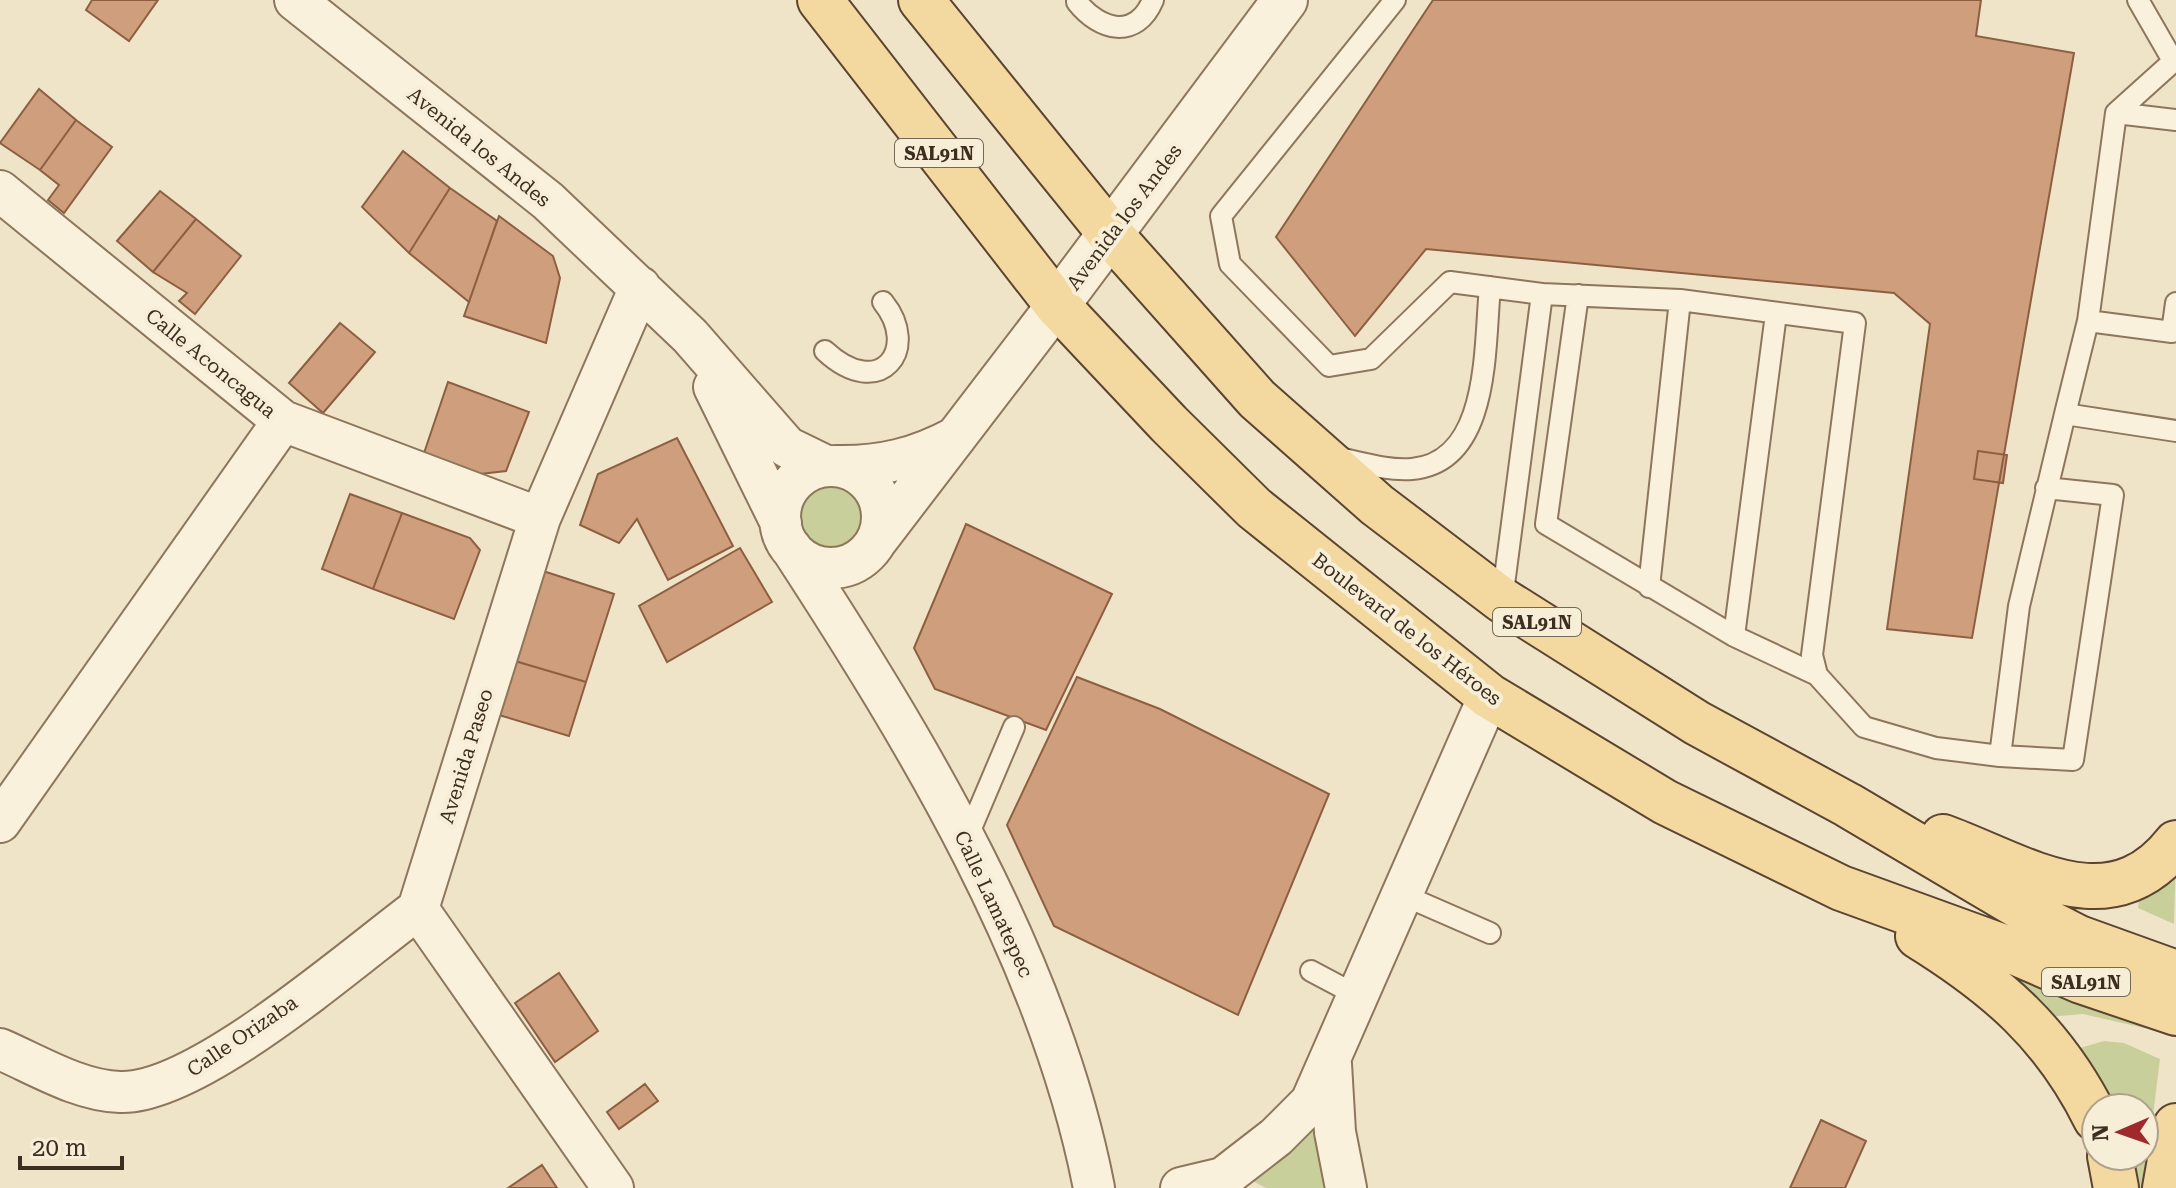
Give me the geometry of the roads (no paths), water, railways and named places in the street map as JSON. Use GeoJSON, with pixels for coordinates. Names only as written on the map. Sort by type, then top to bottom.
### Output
{"type":"FeatureCollection","features":[{"type":"Feature","properties":{"kind":"main road","name":"Boulevard de los Héroes"},"geometry":{"type":"LineString","coordinates":[[820,0],[1057,305],[1169,424],[1254,508],[1489,696],[1665,802],[1841,888],[1998,945],[2081,981],[2176,1013]]}},
{"type":"Feature","properties":{"kind":"main road","name":"SAL91N"},"geometry":{"type":"LineString","coordinates":[[921,0],[1112,236],[1257,399],[1377,505],[1502,600],[1697,723],[1848,805],[2034,915],[2079,938],[2176,973]]}},
{"type":"Feature","properties":{"kind":"main road"},"geometry":{"type":"LineString","coordinates":[[1848,805],[2069,885],[2107,888],[2142,876],[2162,861],[2176,843]]}},
{"type":"Feature","properties":{"kind":"main road"},"geometry":{"type":"LineString","coordinates":[[1841,888],[1987,982],[2038,1031],[2065,1064],[2081,1092]]}},
{"type":"Feature","properties":{"kind":"main road"},"geometry":{"type":"LineString","coordinates":[[2165,1188],[2176,1126]]}},
{"type":"Feature","properties":{"kind":"street","name":"Avenida los Andes"},"geometry":{"type":"LineString","coordinates":[[295,0],[548,201],[690,336],[787,447],[831,466],[896,462],[924,453],[960,449]]}},
{"type":"Feature","properties":{"kind":"street","name":"Avenida los Andes"},"geometry":{"type":"LineString","coordinates":[[874,545],[960,449],[1057,305],[1112,236],[1285,0]]}},
{"type":"Feature","properties":{"kind":"street","name":"Calle Aconcagua"},"geometry":{"type":"LineString","coordinates":[[5,206],[283,421],[540,518]]}},
{"type":"Feature","properties":{"kind":"street","name":"Avenida Paseo"},"geometry":{"type":"LineString","coordinates":[[418,909],[540,518],[640,287]]}},
{"type":"Feature","properties":{"kind":"street","name":"Avenida los Andes"},"geometry":{"type":"LineString","coordinates":[[690,336],[786,535]]}},
{"type":"Feature","properties":{"kind":"street"},"geometry":{"type":"LineString","coordinates":[[0,822],[283,421]]}},
{"type":"Feature","properties":{"kind":"street"},"geometry":{"type":"LineString","coordinates":[[850,638],[854,591],[874,545],[883,513],[873,487],[863,476],[831,466],[808,471],[787,490],[782,503],[786,535],[803,560],[826,569],[851,565],[874,545]]}},
{"type":"Feature","properties":{"kind":"street","name":"Calle Lamatepec"},"geometry":{"type":"LineString","coordinates":[[786,535],[850,638],[966,840],[1028,978],[1067,1080],[1094,1188]]}},
{"type":"Feature","properties":{"kind":"street"},"geometry":{"type":"LineString","coordinates":[[1181,1188],[1231,1183],[1311,1102],[1331,1064],[1489,696]]}},
{"type":"Feature","properties":{"kind":"street"},"geometry":{"type":"LineString","coordinates":[[418,909],[613,1188]]}},
{"type":"Feature","properties":{"kind":"street","name":"Calle Orizaba"},"geometry":{"type":"LineString","coordinates":[[0,1049],[98,1089],[134,1092],[169,1083],[253,1032],[418,909]]}},
{"type":"Feature","properties":{"kind":"street"},"geometry":{"type":"LineString","coordinates":[[1331,1064],[1335,1132],[1346,1188]]}},
{"type":"Feature","properties":{"kind":"lane"},"geometry":{"type":"LineString","coordinates":[[1077,2],[1095,21],[1117,28],[1134,23],[1148,12],[1153,0]]}},
{"type":"Feature","properties":{"kind":"lane"},"geometry":{"type":"LineString","coordinates":[[1395,0],[1221,216],[1230,264],[1329,366],[1371,359],[1450,282],[1542,294],[1680,300],[1855,323],[1812,655],[1817,675]]}},
{"type":"Feature","properties":{"kind":"lane"},"geometry":{"type":"LineString","coordinates":[[2000,756],[2019,606],[2088,321],[2116,113],[2174,59],[2138,0]]}},
{"type":"Feature","properties":{"kind":"lane"},"geometry":{"type":"LineString","coordinates":[[2116,113],[2176,120]]}},
{"type":"Feature","properties":{"kind":"lane"},"geometry":{"type":"LineString","coordinates":[[1319,454],[1367,465],[1411,469],[1440,462],[1458,449],[1469,431],[1481,380],[1490,287]]}},
{"type":"Feature","properties":{"kind":"lane"},"geometry":{"type":"LineString","coordinates":[[1502,600],[1542,294]]}},
{"type":"Feature","properties":{"kind":"lane"},"geometry":{"type":"LineString","coordinates":[[1578,295],[1546,524],[1734,636],[1817,675],[1864,727],[1936,748],[2073,760],[2113,495],[2046,488]]}},
{"type":"Feature","properties":{"kind":"lane"},"geometry":{"type":"LineString","coordinates":[[1649,587],[1680,300]]}},
{"type":"Feature","properties":{"kind":"lane"},"geometry":{"type":"LineString","coordinates":[[825,351],[851,371],[876,372],[884,366],[893,357],[897,326],[883,302]]}},
{"type":"Feature","properties":{"kind":"lane"},"geometry":{"type":"LineString","coordinates":[[2088,321],[2172,332],[2176,303]]}},
{"type":"Feature","properties":{"kind":"lane"},"geometry":{"type":"LineString","coordinates":[[1734,636],[1776,314]]}},
{"type":"Feature","properties":{"kind":"lane"},"geometry":{"type":"LineString","coordinates":[[2065,414],[2176,431]]}},
{"type":"Feature","properties":{"kind":"lane"},"geometry":{"type":"LineString","coordinates":[[966,840],[1014,727]]}},
{"type":"Feature","properties":{"kind":"lane"},"geometry":{"type":"LineString","coordinates":[[1403,895],[1490,933]]}},
{"type":"Feature","properties":{"kind":"lane"},"geometry":{"type":"LineString","coordinates":[[1311,971],[1360,997]]}}]}
